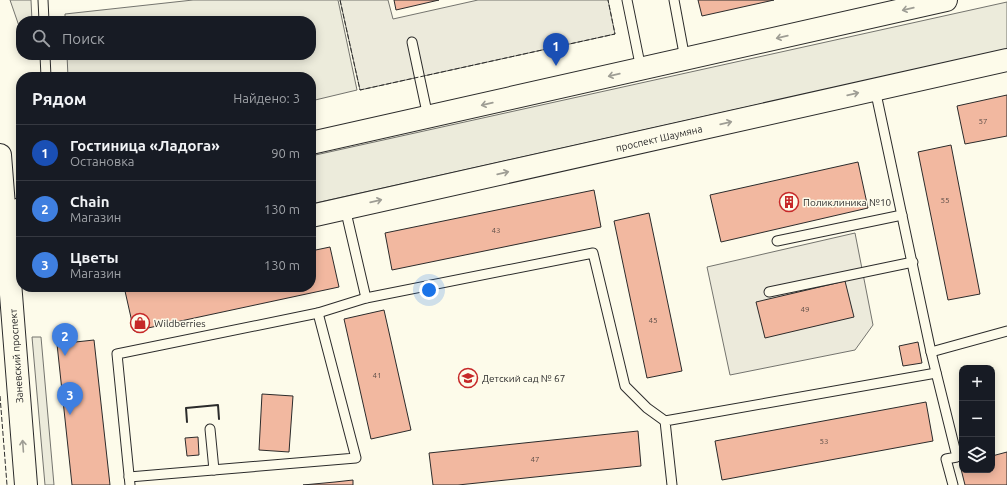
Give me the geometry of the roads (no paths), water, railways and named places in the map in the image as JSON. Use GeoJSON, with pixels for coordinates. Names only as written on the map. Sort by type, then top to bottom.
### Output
{"type":"FeatureCollection","features":[{"type":"Feature","properties":{"kind":"street"},"geometry":{"type":"LineString","coordinates":[[316,142],[946,0]]}},
{"type":"Feature","properties":{"kind":"street","name":"проспект Шаумяна"},"geometry":{"type":"LineString","coordinates":[[316,215],[1007,60]]}},
{"type":"Feature","properties":{"kind":"street","name":"Заневский проспект"},"geometry":{"type":"LineString","coordinates":[[0,155],[9,212],[10,271],[26,485]]}},
{"type":"Feature","properties":{"kind":"lane"},"geometry":{"type":"LineString","coordinates":[[43,0],[44,16]]}},
{"type":"Feature","properties":{"kind":"lane"},"geometry":{"type":"LineString","coordinates":[[627,0],[641,69]]}},
{"type":"Feature","properties":{"kind":"lane"},"geometry":{"type":"LineString","coordinates":[[674,0],[685,59]]}},
{"type":"Feature","properties":{"kind":"lane"},"geometry":{"type":"LineString","coordinates":[[412,42],[428,117]]}},
{"type":"Feature","properties":{"kind":"lane"},"geometry":{"type":"LineString","coordinates":[[45,60],[46,72]]}},
{"type":"Feature","properties":{"kind":"lane"},"geometry":{"type":"LineString","coordinates":[[875,89],[931,352],[957,457],[946,460],[953,485]]}},
{"type":"Feature","properties":{"kind":"lane"},"geometry":{"type":"LineString","coordinates":[[345,208],[366,298]]}},
{"type":"Feature","properties":{"kind":"lane"},"geometry":{"type":"LineString","coordinates":[[778,241],[902,215]]}},
{"type":"Feature","properties":{"kind":"lane"},"geometry":{"type":"LineString","coordinates":[[318,313],[356,458],[214,470],[129,481],[117,354],[318,313],[366,298],[593,253],[625,386],[647,408],[665,421],[936,373]]}},
{"type":"Feature","properties":{"kind":"lane"},"geometry":{"type":"LineString","coordinates":[[769,292],[913,262]]}},
{"type":"Feature","properties":{"kind":"lane"},"geometry":{"type":"LineString","coordinates":[[931,352],[1007,331]]}},
{"type":"Feature","properties":{"kind":"lane"},"geometry":{"type":"LineString","coordinates":[[665,421],[672,485]]}},
{"type":"Feature","properties":{"kind":"lane"},"geometry":{"type":"LineString","coordinates":[[210,429],[214,470]]}},
{"type":"Feature","properties":{"kind":"place","name":"Гостиница «Ладога»"},"geometry":{"type":"Point","coordinates":[556,66]}},
{"type":"Feature","properties":{"kind":"place","name":"Поликлиника №10"},"geometry":{"type":"Point","coordinates":[789,202]}},
{"type":"Feature","properties":{"kind":"place","name":"Wildberries"},"geometry":{"type":"Point","coordinates":[140,323]}},
{"type":"Feature","properties":{"kind":"place","name":"Chain"},"geometry":{"type":"Point","coordinates":[65,356]}},
{"type":"Feature","properties":{"kind":"place","name":"Детский сад № 67"},"geometry":{"type":"Point","coordinates":[468,378]}},
{"type":"Feature","properties":{"kind":"place","name":"Цветы"},"geometry":{"type":"Point","coordinates":[70,415]}}]}
